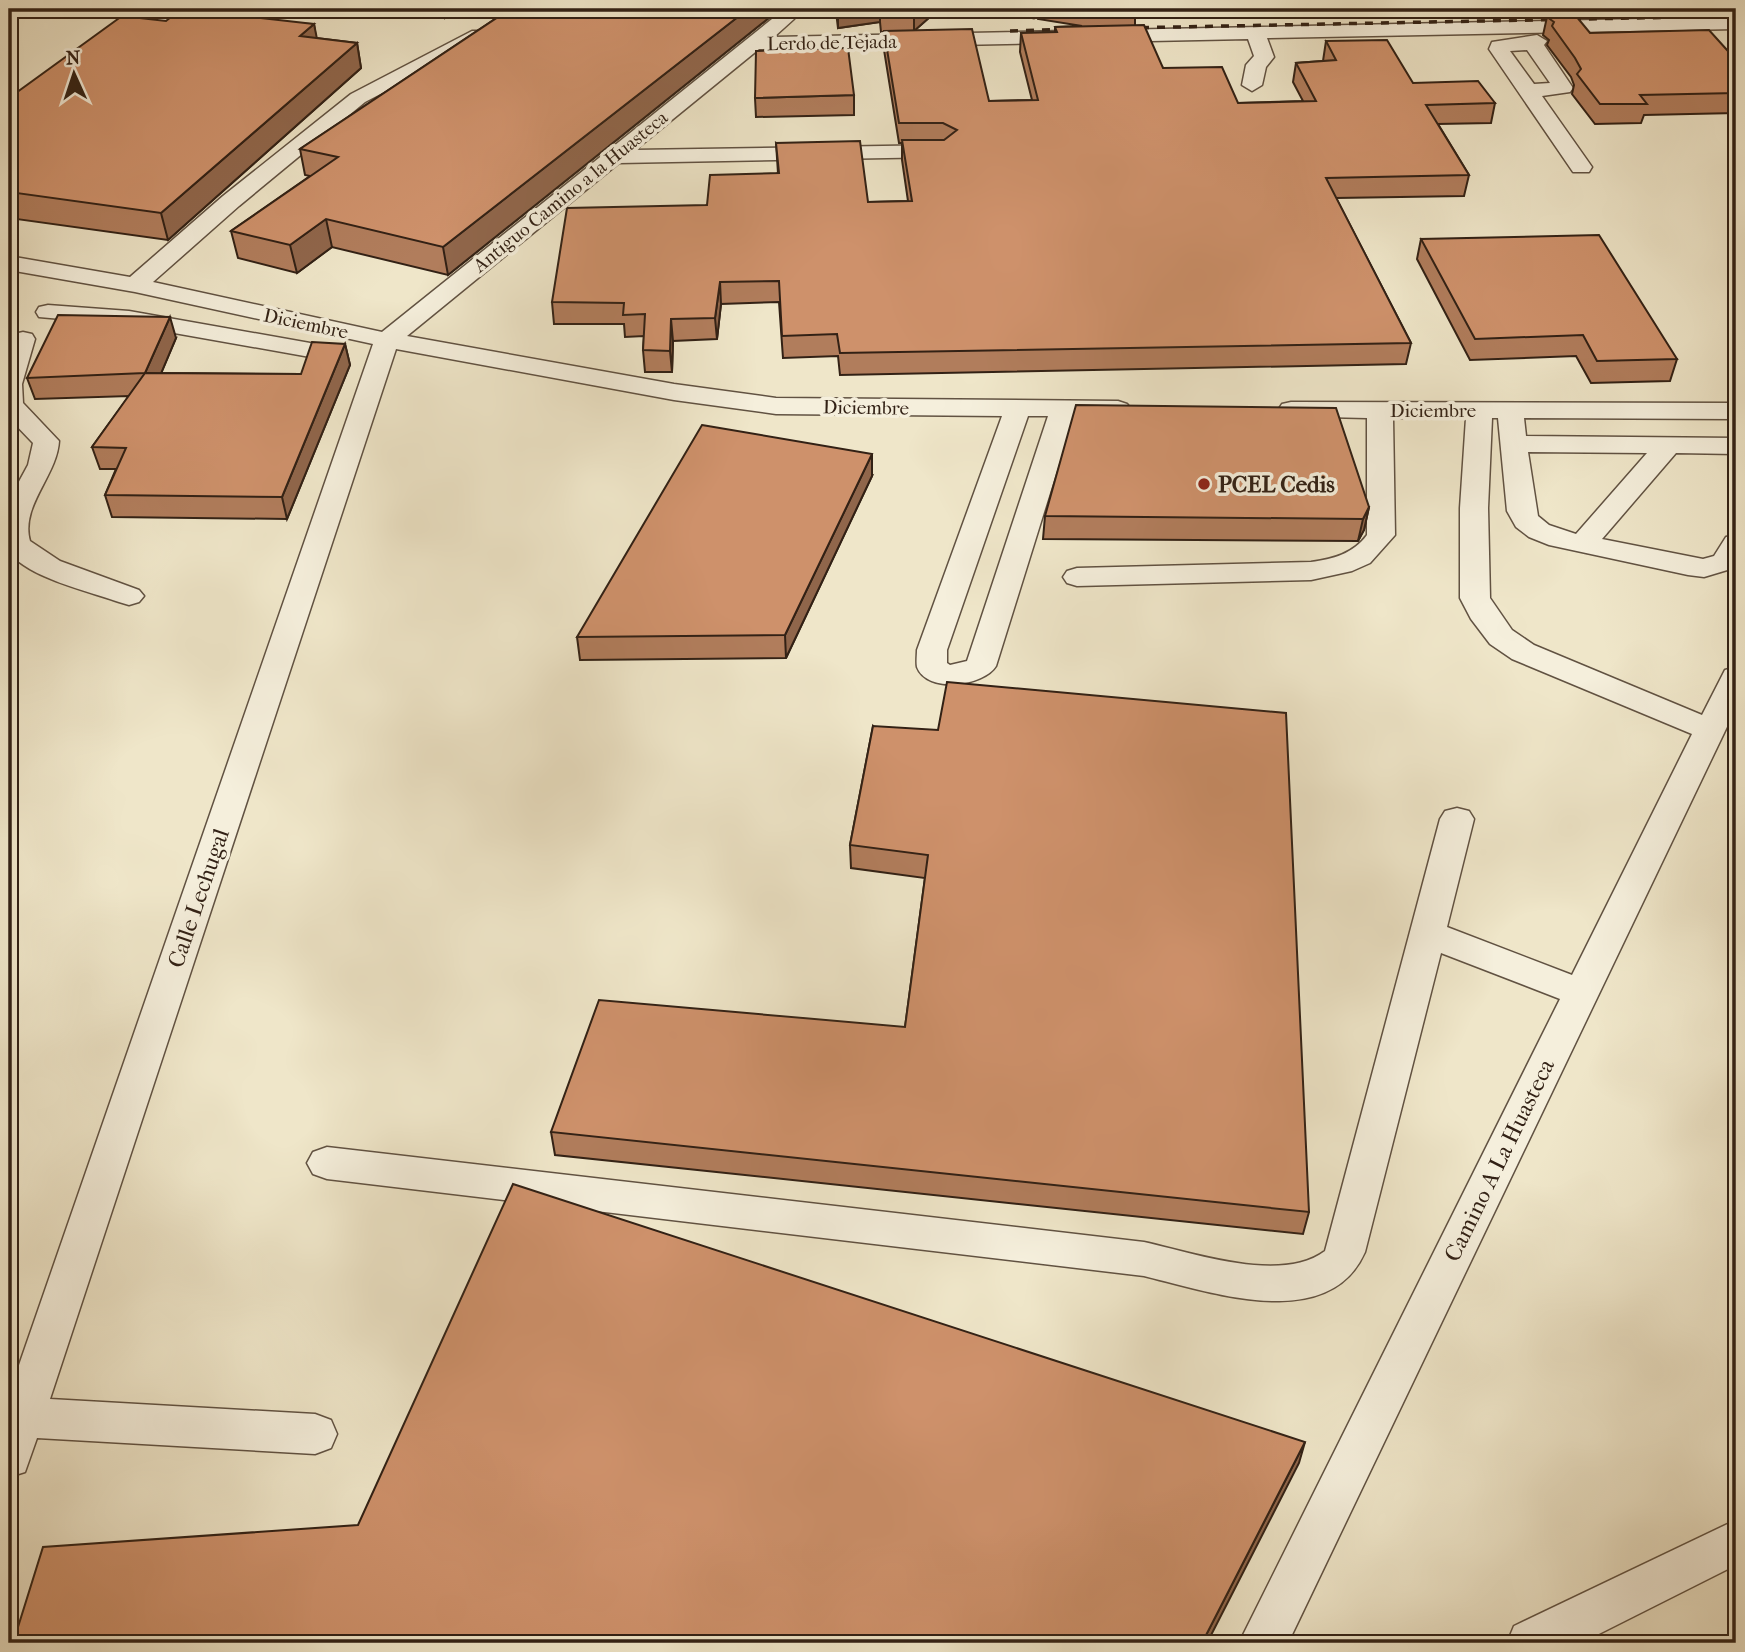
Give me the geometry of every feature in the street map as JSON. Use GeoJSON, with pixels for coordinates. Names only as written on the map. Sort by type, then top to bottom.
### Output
{"type":"FeatureCollection","features":[{"type":"Feature","properties":{"kind":"street"},"geometry":{"type":"LineString","coordinates":[[99,9],[157,16],[222,13]]}},
{"type":"Feature","properties":{"kind":"street","name":"Lerdo de Tejada"},"geometry":{"type":"LineString","coordinates":[[755,44],[952,39],[1105,25],[1473,15],[1557,9]]}},
{"type":"Feature","properties":{"kind":"street","name":"Antiguo Camino a la Huasteca"},"geometry":{"type":"LineString","coordinates":[[387,340],[784,19]]}},
{"type":"Feature","properties":{"kind":"street","name":"Lerdo de Tejada"},"geometry":{"type":"LineString","coordinates":[[1105,25],[1256,33],[1530,36],[1736,23]]}},
{"type":"Feature","properties":{"kind":"street"},"geometry":{"type":"LineString","coordinates":[[135,285],[231,201],[358,98],[493,28]]}},
{"type":"Feature","properties":{"kind":"street"},"geometry":{"type":"LineString","coordinates":[[1252,85],[1256,65],[1264,57],[1256,33]]}},
{"type":"Feature","properties":{"kind":"street"},"geometry":{"type":"LineString","coordinates":[[1528,91],[1563,88],[1530,36],[1499,46],[1528,91],[1581,167]]}},
{"type":"Feature","properties":{"kind":"street"},"geometry":{"type":"LineString","coordinates":[[613,157],[728,165],[943,150]]}},
{"type":"Feature","properties":{"kind":"street","name":"Diciembre"},"geometry":{"type":"LineString","coordinates":[[9,263],[135,285],[387,340],[674,393],[776,406],[1146,409]]}},
{"type":"Feature","properties":{"kind":"street"},"geometry":{"type":"LineString","coordinates":[[86,276],[16,345],[9,384],[10,405],[46,441],[46,455],[19,508],[14,528],[16,545],[31,558],[129,596]]}},
{"type":"Feature","properties":{"kind":"street"},"geometry":{"type":"LineString","coordinates":[[48,312],[129,318],[310,350]]}},
{"type":"Feature","properties":{"kind":"street","name":"Calle Lechugal"},"geometry":{"type":"LineString","coordinates":[[9,1457],[387,340]]}},
{"type":"Feature","properties":{"kind":"street"},"geometry":{"type":"LineString","coordinates":[[1017,409],[932,650],[932,666],[945,674],[972,672],[981,666],[1063,409]]}},
{"type":"Feature","properties":{"kind":"street","name":"Diciembre"},"geometry":{"type":"LineString","coordinates":[[1270,410],[1736,411]]}},
{"type":"Feature","properties":{"kind":"street"},"geometry":{"type":"LineString","coordinates":[[1077,578],[1311,571],[1345,565],[1373,551],[1381,535],[1380,410]]}},
{"type":"Feature","properties":{"kind":"street"},"geometry":{"type":"LineString","coordinates":[[1479,410],[1474,508],[1475,598],[1486,619],[1501,637],[1523,652],[1710,730]]}},
{"type":"Feature","properties":{"kind":"street"},"geometry":{"type":"LineString","coordinates":[[1510,411],[1521,511],[1526,521],[1539,531],[1583,544],[1704,568],[1724,562],[1736,543]]}},
{"type":"Feature","properties":{"kind":"street"},"geometry":{"type":"LineString","coordinates":[[1515,444],[1736,446]]}},
{"type":"Feature","properties":{"kind":"street"},"geometry":{"type":"LineString","coordinates":[[1583,544],[1668,446]]}},
{"type":"Feature","properties":{"kind":"street","name":"Camino A La Huasteca"},"geometry":{"type":"LineString","coordinates":[[1263,1643],[1736,677]]}},
{"type":"Feature","properties":{"kind":"street"},"geometry":{"type":"LineString","coordinates":[[327,1163],[1144,1259],[1253,1282],[1291,1283],[1322,1277],[1339,1263],[1352,1233],[1457,819]]}},
{"type":"Feature","properties":{"kind":"street"},"geometry":{"type":"LineString","coordinates":[[1429,934],[1581,993]]}},
{"type":"Feature","properties":{"kind":"street"},"geometry":{"type":"LineString","coordinates":[[22,1416],[315,1434]]}},
{"type":"Feature","properties":{"kind":"street"},"geometry":{"type":"LineString","coordinates":[[1545,1640],[1736,1542]]}},
{"type":"Feature","properties":{"kind":"building"},"geometry":{"type":"Polygon","coordinates":[[[181,9],[314,24],[300,36],[357,43],[161,213],[9,192],[9,98],[122,16],[166,21],[181,9]]]}},
{"type":"Feature","properties":{"kind":"building"},"geometry":{"type":"Polygon","coordinates":[[[510,9],[748,9],[443,247],[326,219],[290,245],[231,231],[338,157],[300,149],[510,9]]]}},
{"type":"Feature","properties":{"kind":"building"},"geometry":{"type":"Polygon","coordinates":[[[1576,16],[1590,33],[1709,30],[1736,60],[1736,93],[1640,95],[1647,104],[1600,104],[1577,74],[1581,69],[1552,26],[1554,22],[1547,17],[1576,16]]]}},
{"type":"Feature","properties":{"kind":"building"},"geometry":{"type":"Polygon","coordinates":[[[1144,25],[1163,68],[1222,67],[1238,103],[1316,101],[1296,63],[1336,60],[1326,41],[1387,40],[1413,83],[1478,81],[1495,103],[1426,105],[1469,175],[1326,178],[1411,343],[840,353],[837,334],[782,336],[779,281],[720,282],[715,318],[671,319],[670,351],[643,350],[645,314],[623,315],[624,303],[552,302],[567,208],[707,205],[710,175],[779,173],[776,143],[860,141],[868,202],[912,201],[902,140],[944,140],[957,130],[943,123],[899,123],[884,31],[972,29],[989,101],[1038,100],[1021,33],[1057,32],[1055,27],[1144,25]]]}},
{"type":"Feature","properties":{"kind":"building"},"geometry":{"type":"Polygon","coordinates":[[[848,48],[854,95],[755,98],[756,51],[848,48]]]}},
{"type":"Feature","properties":{"kind":"building"},"geometry":{"type":"Polygon","coordinates":[[[1599,235],[1677,359],[1597,361],[1583,335],[1475,339],[1421,239],[1599,235]]]}},
{"type":"Feature","properties":{"kind":"building"},"geometry":{"type":"Polygon","coordinates":[[[58,315],[170,317],[145,373],[27,378],[58,315]]]}},
{"type":"Feature","properties":{"kind":"building"},"geometry":{"type":"Polygon","coordinates":[[[312,342],[345,344],[282,497],[105,495],[126,448],[92,447],[145,373],[301,374],[312,342]]]}},
{"type":"Feature","properties":{"kind":"building","name":"PCEL Cedis"},"geometry":{"type":"Polygon","coordinates":[[[1076,405],[1336,408],[1369,507],[1363,519],[1045,516],[1076,405]]]}},
{"type":"Feature","properties":{"kind":"building"},"geometry":{"type":"Polygon","coordinates":[[[702,425],[872,454],[785,635],[577,637],[702,425]]]}},
{"type":"Feature","properties":{"kind":"building"},"geometry":{"type":"Polygon","coordinates":[[[947,682],[1286,713],[1309,1212],[551,1132],[599,1000],[905,1027],[928,855],[850,845],[873,726],[938,730],[947,682]]]}},
{"type":"Feature","properties":{"kind":"building"},"geometry":{"type":"Polygon","coordinates":[[[513,1184],[1305,1442],[1202,1643],[13,1643],[43,1547],[358,1525],[513,1184]]]}},
{"type":"Feature","properties":{"kind":"railway"},"geometry":{"type":"LineString","coordinates":[[1125,28],[1736,16]]}},
{"type":"Feature","properties":{"kind":"railway"},"geometry":{"type":"LineString","coordinates":[[1010,31],[1073,29]]}},
{"type":"Feature","properties":{"kind":"place","name":"PCEL Cedis"},"geometry":{"type":"Point","coordinates":[1204,484]}}]}
